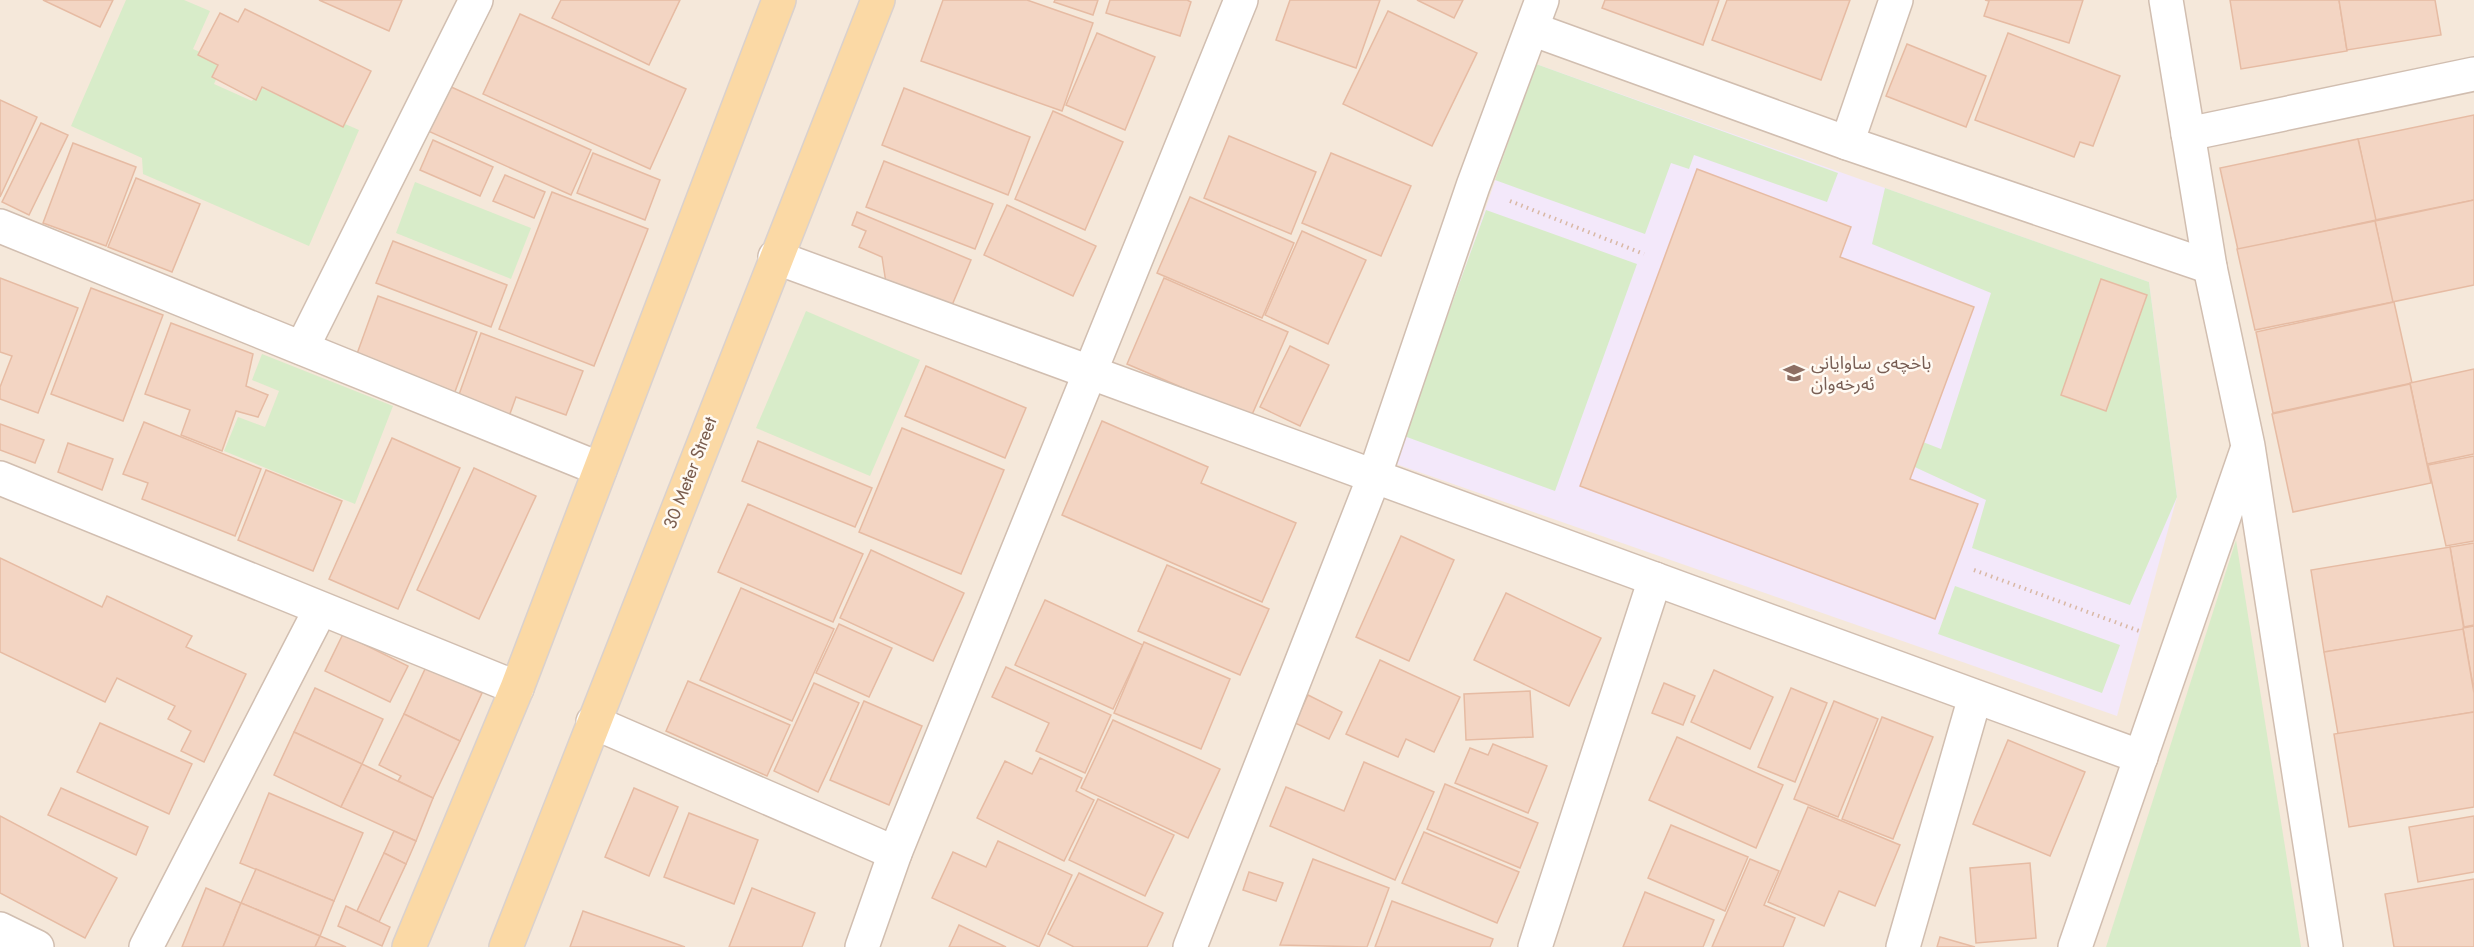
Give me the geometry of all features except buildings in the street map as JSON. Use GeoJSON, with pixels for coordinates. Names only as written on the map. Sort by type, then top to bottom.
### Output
{"type":"FeatureCollection","features":[{"type":"Feature","properties":{"kind":"main road"},"geometry":{"type":"LineString","coordinates":[[409,947],[517,688],[779,0]]}},
{"type":"Feature","properties":{"kind":"main road","name":"30 Meter Street"},"geometry":{"type":"LineString","coordinates":[[506,947],[592,722],[878,0]]}},
{"type":"Feature","properties":{"kind":"street"},"geometry":{"type":"LineString","coordinates":[[302,348],[476,0]]}},
{"type":"Feature","properties":{"kind":"street"},"geometry":{"type":"LineString","coordinates":[[862,947],[895,853],[1241,0]]}},
{"type":"Feature","properties":{"kind":"street"},"geometry":{"type":"LineString","coordinates":[[1847,143],[1896,0]]}},
{"type":"Feature","properties":{"kind":"street"},"geometry":{"type":"LineString","coordinates":[[2166,0],[2210,267],[2248,446],[2326,947]]}},
{"type":"Feature","properties":{"kind":"street"},"geometry":{"type":"LineString","coordinates":[[1190,947],[1374,477],[1473,186],[1537,14],[1847,143],[2210,267]]}},
{"type":"Feature","properties":{"kind":"street"},"geometry":{"type":"LineString","coordinates":[[2188,134],[2474,74]]}},
{"type":"Feature","properties":{"kind":"street"},"geometry":{"type":"LineString","coordinates":[[0,226],[600,469]]}},
{"type":"Feature","properties":{"kind":"street"},"geometry":{"type":"LineString","coordinates":[[776,257],[2141,757]]}},
{"type":"Feature","properties":{"kind":"street"},"geometry":{"type":"LineString","coordinates":[[2075,947],[2248,446]]}},
{"type":"Feature","properties":{"kind":"street"},"geometry":{"type":"LineString","coordinates":[[0,478],[517,688]]}},
{"type":"Feature","properties":{"kind":"street"},"geometry":{"type":"LineString","coordinates":[[1535,947],[1655,579]]}},
{"type":"Feature","properties":{"kind":"street"},"geometry":{"type":"LineString","coordinates":[[146,947],[320,609]]}},
{"type":"Feature","properties":{"kind":"street"},"geometry":{"type":"LineString","coordinates":[[1903,947],[1975,697]]}},
{"type":"Feature","properties":{"kind":"street"},"geometry":{"type":"LineString","coordinates":[[592,722],[895,853]]}},
{"type":"Feature","properties":{"kind":"street"},"geometry":{"type":"LineString","coordinates":[[0,928],[37,947]]}},
{"type":"Feature","properties":{"kind":"path"},"geometry":{"type":"LineString","coordinates":[[1473,186],[1644,254]]}},
{"type":"Feature","properties":{"kind":"path"},"geometry":{"type":"LineString","coordinates":[[1974,570],[2179,646]]}},
{"type":"Feature","properties":{"kind":"shaded area"},"geometry":{"type":"Polygon","coordinates":[[[0,0],[2474,0],[2474,947],[0,947],[0,0]]]}},
{"type":"Feature","properties":{"kind":"shaded area","name":"باخچەی ساوایانی ئەرخەوان"},"geometry":{"type":"Polygon","coordinates":[[[1536,64],[2149,282],[2177,497],[2117,716],[1396,464],[1536,64]]]}},
{"type":"Feature","properties":{"kind":"green space"},"geometry":{"type":"Polygon","coordinates":[[[126,0],[184,0],[210,11],[193,49],[224,62],[214,84],[252,101],[259,87],[359,130],[309,246],[143,174],[142,158],[71,126],[126,0]]]}},
{"type":"Feature","properties":{"kind":"green space"},"geometry":{"type":"Polygon","coordinates":[[[1536,64],[1838,173],[1827,202],[1694,155],[1689,169],[1671,163],[1645,234],[1495,180],[1536,64]]]}},
{"type":"Feature","properties":{"kind":"green space"},"geometry":{"type":"Polygon","coordinates":[[[415,182],[531,228],[511,279],[396,233],[415,182]]]}},
{"type":"Feature","properties":{"kind":"green space"},"geometry":{"type":"Polygon","coordinates":[[[1885,188],[2149,282],[2177,497],[2130,605],[1972,548],[1986,500],[1878,450],[1884,427],[1941,449],[1991,293],[1872,244],[1885,188]]]}},
{"type":"Feature","properties":{"kind":"green space"},"geometry":{"type":"Polygon","coordinates":[[[1486,210],[1637,264],[1555,491],[1404,436],[1486,210]]]}},
{"type":"Feature","properties":{"kind":"green space"},"geometry":{"type":"Polygon","coordinates":[[[806,311],[920,360],[870,476],[756,428],[806,311]]]}},
{"type":"Feature","properties":{"kind":"green space"},"geometry":{"type":"Polygon","coordinates":[[[262,354],[393,406],[355,504],[224,451],[238,417],[265,427],[279,391],[252,380],[262,354]]]}},
{"type":"Feature","properties":{"kind":"green space"},"geometry":{"type":"Polygon","coordinates":[[[2236,540],[2301,947],[2106,947],[2236,540]]]}},
{"type":"Feature","properties":{"kind":"green space"},"geometry":{"type":"Polygon","coordinates":[[[1955,586],[2120,645],[2102,693],[1938,634],[1955,586]]]}},
{"type":"Feature","properties":{"kind":"place","name":"باخچەی ساوایانی ئەرخەوان"},"geometry":{"type":"Point","coordinates":[1794,373]}}]}
